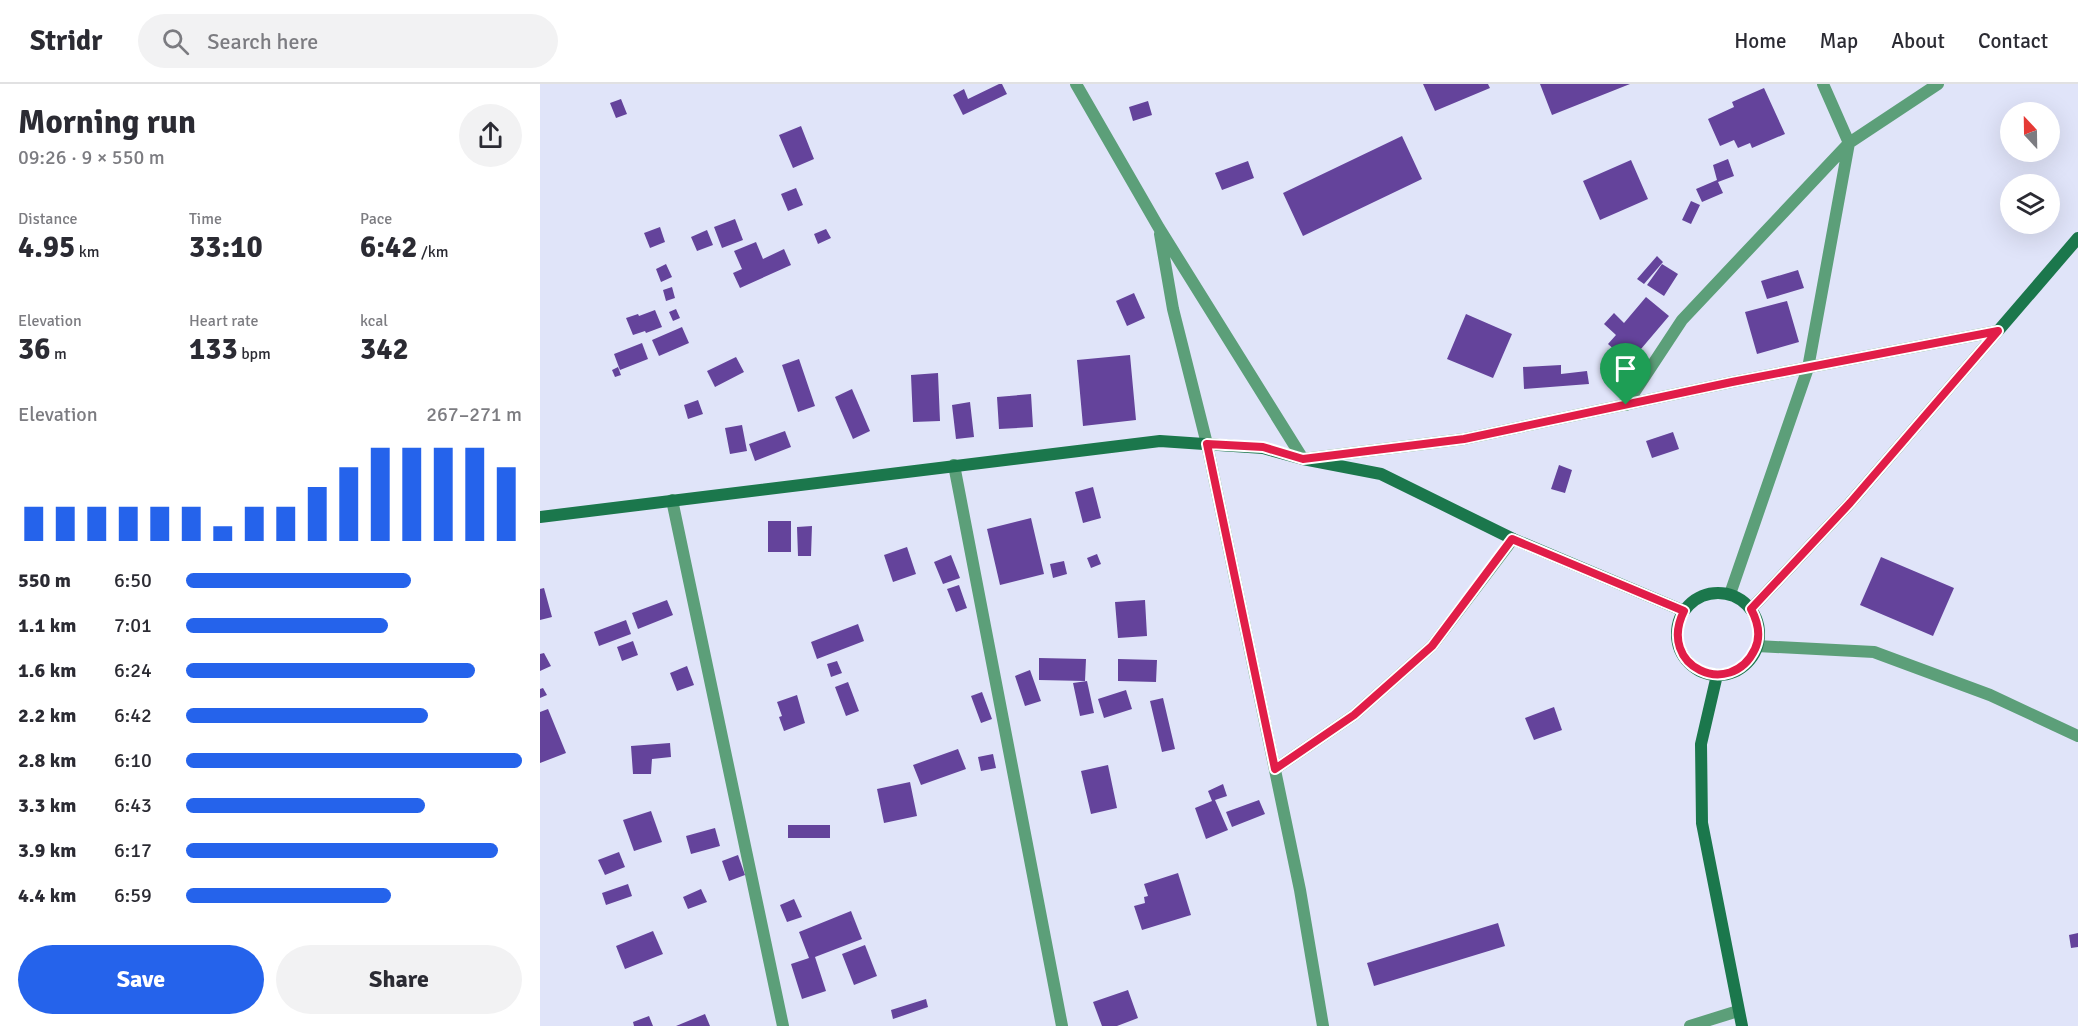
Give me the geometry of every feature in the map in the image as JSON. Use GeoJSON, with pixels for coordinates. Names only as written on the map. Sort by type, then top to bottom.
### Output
{"type":"FeatureCollection","features":[{"type":"Feature","properties":{"kind":"main road"},"geometry":{"type":"LineString","coordinates":[[1751,609],[1850,503],[2078,238]]}},
{"type":"Feature","properties":{"kind":"main road"},"geometry":{"type":"LineString","coordinates":[[540,517],[1160,441],[1263,447],[1303,459],[1381,474],[1512,539],[1684,611]]}},
{"type":"Feature","properties":{"kind":"main road"},"geometry":{"type":"LineString","coordinates":[[1730,594],[1751,609],[1757,621],[1759,633],[1751,658],[1742,667],[1730,673],[1717,675],[1693,667],[1682,652],[1677,635],[1678,622],[1693,601],[1704,595],[1730,594]]}},
{"type":"Feature","properties":{"kind":"main road"},"geometry":{"type":"LineString","coordinates":[[1717,675],[1701,744],[1702,823],[1742,1026]]}},
{"type":"Feature","properties":{"kind":"street"},"geometry":{"type":"LineString","coordinates":[[1076,84],[1159,228],[1303,459],[1464,439],[1998,331]]}},
{"type":"Feature","properties":{"kind":"street"},"geometry":{"type":"LineString","coordinates":[[1730,594],[1808,368],[1849,143],[1823,84]]}},
{"type":"Feature","properties":{"kind":"street"},"geometry":{"type":"LineString","coordinates":[[1626,405],[1682,320],[1849,143],[1938,84]]}},
{"type":"Feature","properties":{"kind":"street"},"geometry":{"type":"LineString","coordinates":[[1159,228],[1173,309],[1207,444],[1300,890],[1323,1026]]}},
{"type":"Feature","properties":{"kind":"street"},"geometry":{"type":"LineString","coordinates":[[954,465],[1062,1026]]}},
{"type":"Feature","properties":{"kind":"street"},"geometry":{"type":"LineString","coordinates":[[672,500],[783,1026]]}},
{"type":"Feature","properties":{"kind":"street"},"geometry":{"type":"LineString","coordinates":[[1275,769],[1354,715],[1432,646],[1512,539]]}},
{"type":"Feature","properties":{"kind":"street"},"geometry":{"type":"LineString","coordinates":[[1756,646],[1874,652],[1990,695],[2078,736]]}},
{"type":"Feature","properties":{"kind":"street"},"geometry":{"type":"LineString","coordinates":[[1690,1026],[1738,1011]]}},
{"type":"Feature","properties":{"kind":"building"},"geometry":{"type":"Polygon","coordinates":[[[1002,84],[1007,94],[963,115],[953,95],[964,89],[968,99],[1002,84]]]}},
{"type":"Feature","properties":{"kind":"building"},"geometry":{"type":"Polygon","coordinates":[[[1423,84],[1488,84],[1490,88],[1435,111],[1423,84]]]}},
{"type":"Feature","properties":{"kind":"building"},"geometry":{"type":"Polygon","coordinates":[[[1540,84],[1630,84],[1552,115],[1540,84]]]}},
{"type":"Feature","properties":{"kind":"building"},"geometry":{"type":"Polygon","coordinates":[[[1764,88],[1785,134],[1752,148],[1750,143],[1738,148],[1734,140],[1720,146],[1708,119],[1734,107],[1732,102],[1764,88]]]}},
{"type":"Feature","properties":{"kind":"building"},"geometry":{"type":"Polygon","coordinates":[[[621,99],[627,114],[616,118],[610,103],[621,99]]]}},
{"type":"Feature","properties":{"kind":"building"},"geometry":{"type":"Polygon","coordinates":[[[1148,101],[1152,115],[1133,121],[1129,107],[1148,101]]]}},
{"type":"Feature","properties":{"kind":"building"},"geometry":{"type":"Polygon","coordinates":[[[801,126],[814,159],[793,168],[779,135],[801,126]]]}},
{"type":"Feature","properties":{"kind":"building"},"geometry":{"type":"Polygon","coordinates":[[[1402,136],[1422,179],[1303,236],[1283,193],[1402,136]]]}},
{"type":"Feature","properties":{"kind":"building"},"geometry":{"type":"Polygon","coordinates":[[[1728,159],[1734,176],[1718,182],[1723,193],[1702,202],[1696,189],[1717,180],[1713,165],[1728,159]]]}},
{"type":"Feature","properties":{"kind":"building"},"geometry":{"type":"Polygon","coordinates":[[[1631,160],[1648,199],[1600,220],[1583,181],[1631,160]]]}},
{"type":"Feature","properties":{"kind":"building"},"geometry":{"type":"Polygon","coordinates":[[[1248,161],[1254,178],[1222,190],[1215,173],[1248,161]]]}},
{"type":"Feature","properties":{"kind":"building"},"geometry":{"type":"Polygon","coordinates":[[[796,188],[803,205],[788,211],[781,194],[796,188]]]}},
{"type":"Feature","properties":{"kind":"building"},"geometry":{"type":"Polygon","coordinates":[[[1691,201],[1700,205],[1691,224],[1682,220],[1691,201]]]}},
{"type":"Feature","properties":{"kind":"building"},"geometry":{"type":"Polygon","coordinates":[[[735,219],[743,240],[722,248],[714,227],[735,219]]]}},
{"type":"Feature","properties":{"kind":"building"},"geometry":{"type":"Polygon","coordinates":[[[660,227],[665,242],[650,248],[644,233],[660,227]]]}},
{"type":"Feature","properties":{"kind":"building"},"geometry":{"type":"Polygon","coordinates":[[[826,229],[831,238],[818,244],[814,234],[826,229]]]}},
{"type":"Feature","properties":{"kind":"building"},"geometry":{"type":"Polygon","coordinates":[[[707,230],[713,245],[697,251],[691,237],[707,230]]]}},
{"type":"Feature","properties":{"kind":"building"},"geometry":{"type":"Polygon","coordinates":[[[756,242],[763,259],[784,249],[791,265],[740,288],[733,273],[742,269],[734,251],[756,242]]]}},
{"type":"Feature","properties":{"kind":"building"},"geometry":{"type":"Polygon","coordinates":[[[1657,256],[1663,262],[1644,284],[1637,279],[1657,256]]]}},
{"type":"Feature","properties":{"kind":"building"},"geometry":{"type":"Polygon","coordinates":[[[666,264],[672,277],[661,282],[656,269],[666,264]]]}},
{"type":"Feature","properties":{"kind":"building"},"geometry":{"type":"Polygon","coordinates":[[[1662,264],[1678,274],[1664,296],[1647,285],[1662,264]]]}},
{"type":"Feature","properties":{"kind":"building"},"geometry":{"type":"Polygon","coordinates":[[[1798,270],[1804,288],[1767,299],[1761,281],[1798,270]]]}},
{"type":"Feature","properties":{"kind":"building"},"geometry":{"type":"Polygon","coordinates":[[[672,287],[675,298],[666,301],[663,290],[672,287]]]}},
{"type":"Feature","properties":{"kind":"building"},"geometry":{"type":"Polygon","coordinates":[[[1134,293],[1145,318],[1127,326],[1116,301],[1134,293]]]}},
{"type":"Feature","properties":{"kind":"building"},"geometry":{"type":"Polygon","coordinates":[[[1646,297],[1669,316],[1624,369],[1611,357],[1616,351],[1608,344],[1616,335],[1604,324],[1614,313],[1624,323],[1646,297]]]}},
{"type":"Feature","properties":{"kind":"building"},"geometry":{"type":"Polygon","coordinates":[[[1787,301],[1799,342],[1757,354],[1745,312],[1787,301]]]}},
{"type":"Feature","properties":{"kind":"building"},"geometry":{"type":"Polygon","coordinates":[[[676,309],[680,318],[673,321],[669,312],[676,309]]]}},
{"type":"Feature","properties":{"kind":"building"},"geometry":{"type":"Polygon","coordinates":[[[655,310],[662,327],[633,335],[626,318],[655,310]]]}},
{"type":"Feature","properties":{"kind":"building"},"geometry":{"type":"Polygon","coordinates":[[[1466,314],[1512,334],[1493,378],[1447,359],[1466,314]]]}},
{"type":"Feature","properties":{"kind":"building"},"geometry":{"type":"Polygon","coordinates":[[[682,327],[689,343],[659,356],[652,340],[682,327]]]}},
{"type":"Feature","properties":{"kind":"building"},"geometry":{"type":"Polygon","coordinates":[[[642,343],[648,359],[620,370],[614,354],[642,343]]]}},
{"type":"Feature","properties":{"kind":"building"},"geometry":{"type":"Polygon","coordinates":[[[1130,355],[1136,420],[1083,426],[1077,360],[1130,355]]]}},
{"type":"Feature","properties":{"kind":"building"},"geometry":{"type":"Polygon","coordinates":[[[736,357],[744,372],[715,387],[707,371],[736,357]]]}},
{"type":"Feature","properties":{"kind":"building"},"geometry":{"type":"Polygon","coordinates":[[[799,359],[815,406],[798,412],[782,365],[799,359]]]}},
{"type":"Feature","properties":{"kind":"building"},"geometry":{"type":"Polygon","coordinates":[[[1612,362],[1615,369],[1606,373],[1603,366],[1612,362]]]}},
{"type":"Feature","properties":{"kind":"building"},"geometry":{"type":"Polygon","coordinates":[[[1561,365],[1561,374],[1587,371],[1589,384],[1524,389],[1523,367],[1561,365]]]}},
{"type":"Feature","properties":{"kind":"building"},"geometry":{"type":"Polygon","coordinates":[[[618,367],[621,375],[615,377],[612,370],[618,367]]]}},
{"type":"Feature","properties":{"kind":"building"},"geometry":{"type":"Polygon","coordinates":[[[938,373],[940,421],[913,422],[911,375],[938,373]]]}},
{"type":"Feature","properties":{"kind":"building"},"geometry":{"type":"Polygon","coordinates":[[[852,389],[870,431],[853,439],[835,397],[852,389]]]}},
{"type":"Feature","properties":{"kind":"building"},"geometry":{"type":"Polygon","coordinates":[[[1031,394],[1033,427],[999,429],[997,397],[1031,394]]]}},
{"type":"Feature","properties":{"kind":"building"},"geometry":{"type":"Polygon","coordinates":[[[698,400],[703,414],[688,419],[684,405],[698,400]]]}},
{"type":"Feature","properties":{"kind":"building"},"geometry":{"type":"Polygon","coordinates":[[[970,402],[974,437],[956,439],[952,405],[970,402]]]}},
{"type":"Feature","properties":{"kind":"building"},"geometry":{"type":"Polygon","coordinates":[[[742,425],[747,451],[730,454],[725,428],[742,425]]]}},
{"type":"Feature","properties":{"kind":"building"},"geometry":{"type":"Polygon","coordinates":[[[785,431],[791,447],[755,461],[749,444],[785,431]]]}},
{"type":"Feature","properties":{"kind":"building"},"geometry":{"type":"Polygon","coordinates":[[[1673,432],[1679,449],[1652,458],[1646,441],[1673,432]]]}},
{"type":"Feature","properties":{"kind":"building"},"geometry":{"type":"Polygon","coordinates":[[[1559,465],[1572,470],[1565,493],[1551,489],[1559,465]]]}},
{"type":"Feature","properties":{"kind":"building"},"geometry":{"type":"Polygon","coordinates":[[[1093,487],[1101,518],[1083,523],[1075,492],[1093,487]]]}},
{"type":"Feature","properties":{"kind":"building"},"geometry":{"type":"Polygon","coordinates":[[[1031,518],[1044,574],[1000,585],[987,529],[1031,518]]]}},
{"type":"Feature","properties":{"kind":"building"},"geometry":{"type":"Polygon","coordinates":[[[768,521],[791,521],[791,552],[768,552],[768,521]]]}},
{"type":"Feature","properties":{"kind":"building"},"geometry":{"type":"Polygon","coordinates":[[[812,526],[811,556],[798,556],[797,527],[812,526]]]}},
{"type":"Feature","properties":{"kind":"building"},"geometry":{"type":"Polygon","coordinates":[[[907,547],[916,574],[893,582],[884,555],[907,547]]]}},
{"type":"Feature","properties":{"kind":"building"},"geometry":{"type":"Polygon","coordinates":[[[1097,554],[1101,564],[1091,568],[1087,558],[1097,554]]]}},
{"type":"Feature","properties":{"kind":"building"},"geometry":{"type":"Polygon","coordinates":[[[951,555],[960,578],[943,584],[934,562],[951,555]]]}},
{"type":"Feature","properties":{"kind":"building"},"geometry":{"type":"Polygon","coordinates":[[[1881,557],[1954,588],[1933,636],[1860,605],[1881,557]]]}},
{"type":"Feature","properties":{"kind":"building"},"geometry":{"type":"Polygon","coordinates":[[[1064,561],[1067,574],[1053,578],[1050,564],[1064,561]]]}},
{"type":"Feature","properties":{"kind":"building"},"geometry":{"type":"Polygon","coordinates":[[[959,585],[967,608],[956,612],[947,589],[959,585]]]}},
{"type":"Feature","properties":{"kind":"building"},"geometry":{"type":"Polygon","coordinates":[[[544,588],[552,617],[540,620],[540,589],[544,588]]]}},
{"type":"Feature","properties":{"kind":"building"},"geometry":{"type":"Polygon","coordinates":[[[667,600],[673,615],[638,629],[632,613],[667,600]]]}},
{"type":"Feature","properties":{"kind":"building"},"geometry":{"type":"Polygon","coordinates":[[[1145,600],[1147,636],[1118,638],[1115,602],[1145,600]]]}},
{"type":"Feature","properties":{"kind":"building"},"geometry":{"type":"Polygon","coordinates":[[[626,620],[631,634],[599,646],[594,632],[626,620]]]}},
{"type":"Feature","properties":{"kind":"building"},"geometry":{"type":"Polygon","coordinates":[[[858,624],[864,641],[817,659],[811,642],[858,624]]]}},
{"type":"Feature","properties":{"kind":"building"},"geometry":{"type":"Polygon","coordinates":[[[633,641],[638,655],[622,661],[617,647],[633,641]]]}},
{"type":"Feature","properties":{"kind":"building"},"geometry":{"type":"Polygon","coordinates":[[[544,653],[551,666],[540,671],[540,654],[544,653]]]}},
{"type":"Feature","properties":{"kind":"building"},"geometry":{"type":"Polygon","coordinates":[[[1039,658],[1086,659],[1085,681],[1039,680],[1039,658]]]}},
{"type":"Feature","properties":{"kind":"building"},"geometry":{"type":"Polygon","coordinates":[[[1118,659],[1157,660],[1156,682],[1118,681],[1118,659]]]}},
{"type":"Feature","properties":{"kind":"building"},"geometry":{"type":"Polygon","coordinates":[[[837,661],[842,673],[831,677],[827,664],[837,661]]]}},
{"type":"Feature","properties":{"kind":"building"},"geometry":{"type":"Polygon","coordinates":[[[687,666],[694,685],[677,691],[670,673],[687,666]]]}},
{"type":"Feature","properties":{"kind":"building"},"geometry":{"type":"Polygon","coordinates":[[[1030,670],[1041,701],[1025,706],[1015,676],[1030,670]]]}},
{"type":"Feature","properties":{"kind":"building"},"geometry":{"type":"Polygon","coordinates":[[[1087,681],[1094,713],[1080,716],[1073,683],[1087,681]]]}},
{"type":"Feature","properties":{"kind":"building"},"geometry":{"type":"Polygon","coordinates":[[[848,682],[859,711],[846,716],[835,687],[848,682]]]}},
{"type":"Feature","properties":{"kind":"building"},"geometry":{"type":"Polygon","coordinates":[[[543,688],[547,695],[540,698],[540,689],[543,688]]]}},
{"type":"Feature","properties":{"kind":"building"},"geometry":{"type":"Polygon","coordinates":[[[1126,690],[1132,709],[1104,718],[1098,699],[1126,690]]]}},
{"type":"Feature","properties":{"kind":"building"},"geometry":{"type":"Polygon","coordinates":[[[982,692],[992,719],[981,723],[971,696],[982,692]]]}},
{"type":"Feature","properties":{"kind":"building"},"geometry":{"type":"Polygon","coordinates":[[[797,695],[805,723],[784,731],[777,702],[797,695]]]}},
{"type":"Feature","properties":{"kind":"building"},"geometry":{"type":"Polygon","coordinates":[[[1163,698],[1175,749],[1162,752],[1150,701],[1163,698]]]}},
{"type":"Feature","properties":{"kind":"building"},"geometry":{"type":"Polygon","coordinates":[[[1554,707],[1562,730],[1534,740],[1525,718],[1554,707]]]}},
{"type":"Feature","properties":{"kind":"building"},"geometry":{"type":"Polygon","coordinates":[[[548,709],[566,753],[540,763],[540,712],[548,709]]]}},
{"type":"Feature","properties":{"kind":"building"},"geometry":{"type":"Polygon","coordinates":[[[670,743],[671,757],[652,759],[651,774],[633,774],[631,746],[670,743]]]}},
{"type":"Feature","properties":{"kind":"building"},"geometry":{"type":"Polygon","coordinates":[[[958,749],[966,769],[921,785],[913,765],[958,749]]]}},
{"type":"Feature","properties":{"kind":"building"},"geometry":{"type":"Polygon","coordinates":[[[993,754],[996,768],[981,771],[978,757],[993,754]]]}},
{"type":"Feature","properties":{"kind":"building"},"geometry":{"type":"Polygon","coordinates":[[[1108,765],[1117,808],[1091,814],[1081,771],[1108,765]]]}},
{"type":"Feature","properties":{"kind":"building"},"geometry":{"type":"Polygon","coordinates":[[[910,782],[917,816],[884,823],[877,789],[910,782]]]}},
{"type":"Feature","properties":{"kind":"building"},"geometry":{"type":"Polygon","coordinates":[[[1223,784],[1227,796],[1215,800],[1228,830],[1206,839],[1195,808],[1212,801],[1208,791],[1223,784]]]}},
{"type":"Feature","properties":{"kind":"building"},"geometry":{"type":"Polygon","coordinates":[[[1259,800],[1265,814],[1232,827],[1226,812],[1259,800]]]}},
{"type":"Feature","properties":{"kind":"building"},"geometry":{"type":"Polygon","coordinates":[[[651,811],[662,842],[634,851],[623,820],[651,811]]]}},
{"type":"Feature","properties":{"kind":"building"},"geometry":{"type":"Polygon","coordinates":[[[788,825],[830,825],[830,838],[788,838],[788,825]]]}},
{"type":"Feature","properties":{"kind":"building"},"geometry":{"type":"Polygon","coordinates":[[[715,828],[720,846],[691,854],[686,836],[715,828]]]}},
{"type":"Feature","properties":{"kind":"building"},"geometry":{"type":"Polygon","coordinates":[[[619,852],[625,867],[605,875],[598,860],[619,852]]]}},
{"type":"Feature","properties":{"kind":"building"},"geometry":{"type":"Polygon","coordinates":[[[738,855],[745,875],[729,881],[722,861],[738,855]]]}},
{"type":"Feature","properties":{"kind":"building"},"geometry":{"type":"Polygon","coordinates":[[[1178,873],[1191,915],[1142,930],[1134,906],[1145,903],[1144,897],[1148,896],[1144,884],[1178,873]]]}},
{"type":"Feature","properties":{"kind":"building"},"geometry":{"type":"Polygon","coordinates":[[[628,884],[632,896],[606,905],[602,893],[628,884]]]}},
{"type":"Feature","properties":{"kind":"building"},"geometry":{"type":"Polygon","coordinates":[[[701,889],[707,902],[688,909],[683,897],[701,889]]]}},
{"type":"Feature","properties":{"kind":"building"},"geometry":{"type":"Polygon","coordinates":[[[794,899],[802,917],[787,922],[780,905],[794,899]]]}},
{"type":"Feature","properties":{"kind":"building"},"geometry":{"type":"Polygon","coordinates":[[[851,911],[862,939],[815,957],[826,991],[802,999],[791,964],[809,958],[799,932],[851,911]]]}},
{"type":"Feature","properties":{"kind":"building"},"geometry":{"type":"Polygon","coordinates":[[[1498,923],[1505,946],[1374,986],[1367,963],[1498,923]]]}},
{"type":"Feature","properties":{"kind":"building"},"geometry":{"type":"Polygon","coordinates":[[[653,931],[663,954],[625,969],[616,946],[653,931]]]}},
{"type":"Feature","properties":{"kind":"building"},"geometry":{"type":"Polygon","coordinates":[[[2078,933],[2078,947],[2071,948],[2069,935],[2078,933]]]}},
{"type":"Feature","properties":{"kind":"building"},"geometry":{"type":"Polygon","coordinates":[[[865,945],[877,976],[854,985],[842,954],[865,945]]]}},
{"type":"Feature","properties":{"kind":"building"},"geometry":{"type":"Polygon","coordinates":[[[1128,990],[1138,1018],[1117,1026],[1102,1026],[1093,1002],[1128,990]]]}},
{"type":"Feature","properties":{"kind":"building"},"geometry":{"type":"Polygon","coordinates":[[[926,999],[928,1007],[893,1019],[891,1010],[926,999]]]}},
{"type":"Feature","properties":{"kind":"building"},"geometry":{"type":"Polygon","coordinates":[[[705,1014],[710,1026],[676,1026],[705,1014]]]}},
{"type":"Feature","properties":{"kind":"building"},"geometry":{"type":"Polygon","coordinates":[[[649,1016],[653,1026],[634,1026],[633,1022],[649,1016]]]}},
{"type":"Feature","properties":{"kind":"route"},"geometry":{"type":"LineString","coordinates":[[1998,331],[1850,503],[1751,609],[1757,621],[1759,633],[1751,658],[1742,667],[1730,673],[1717,675],[1693,667],[1684,658],[1677,635],[1678,622],[1684,611],[1512,539],[1432,646],[1354,715],[1275,769],[1207,444],[1263,447],[1303,459],[1464,439],[1626,405],[1732,382],[1998,331]]}}]}
